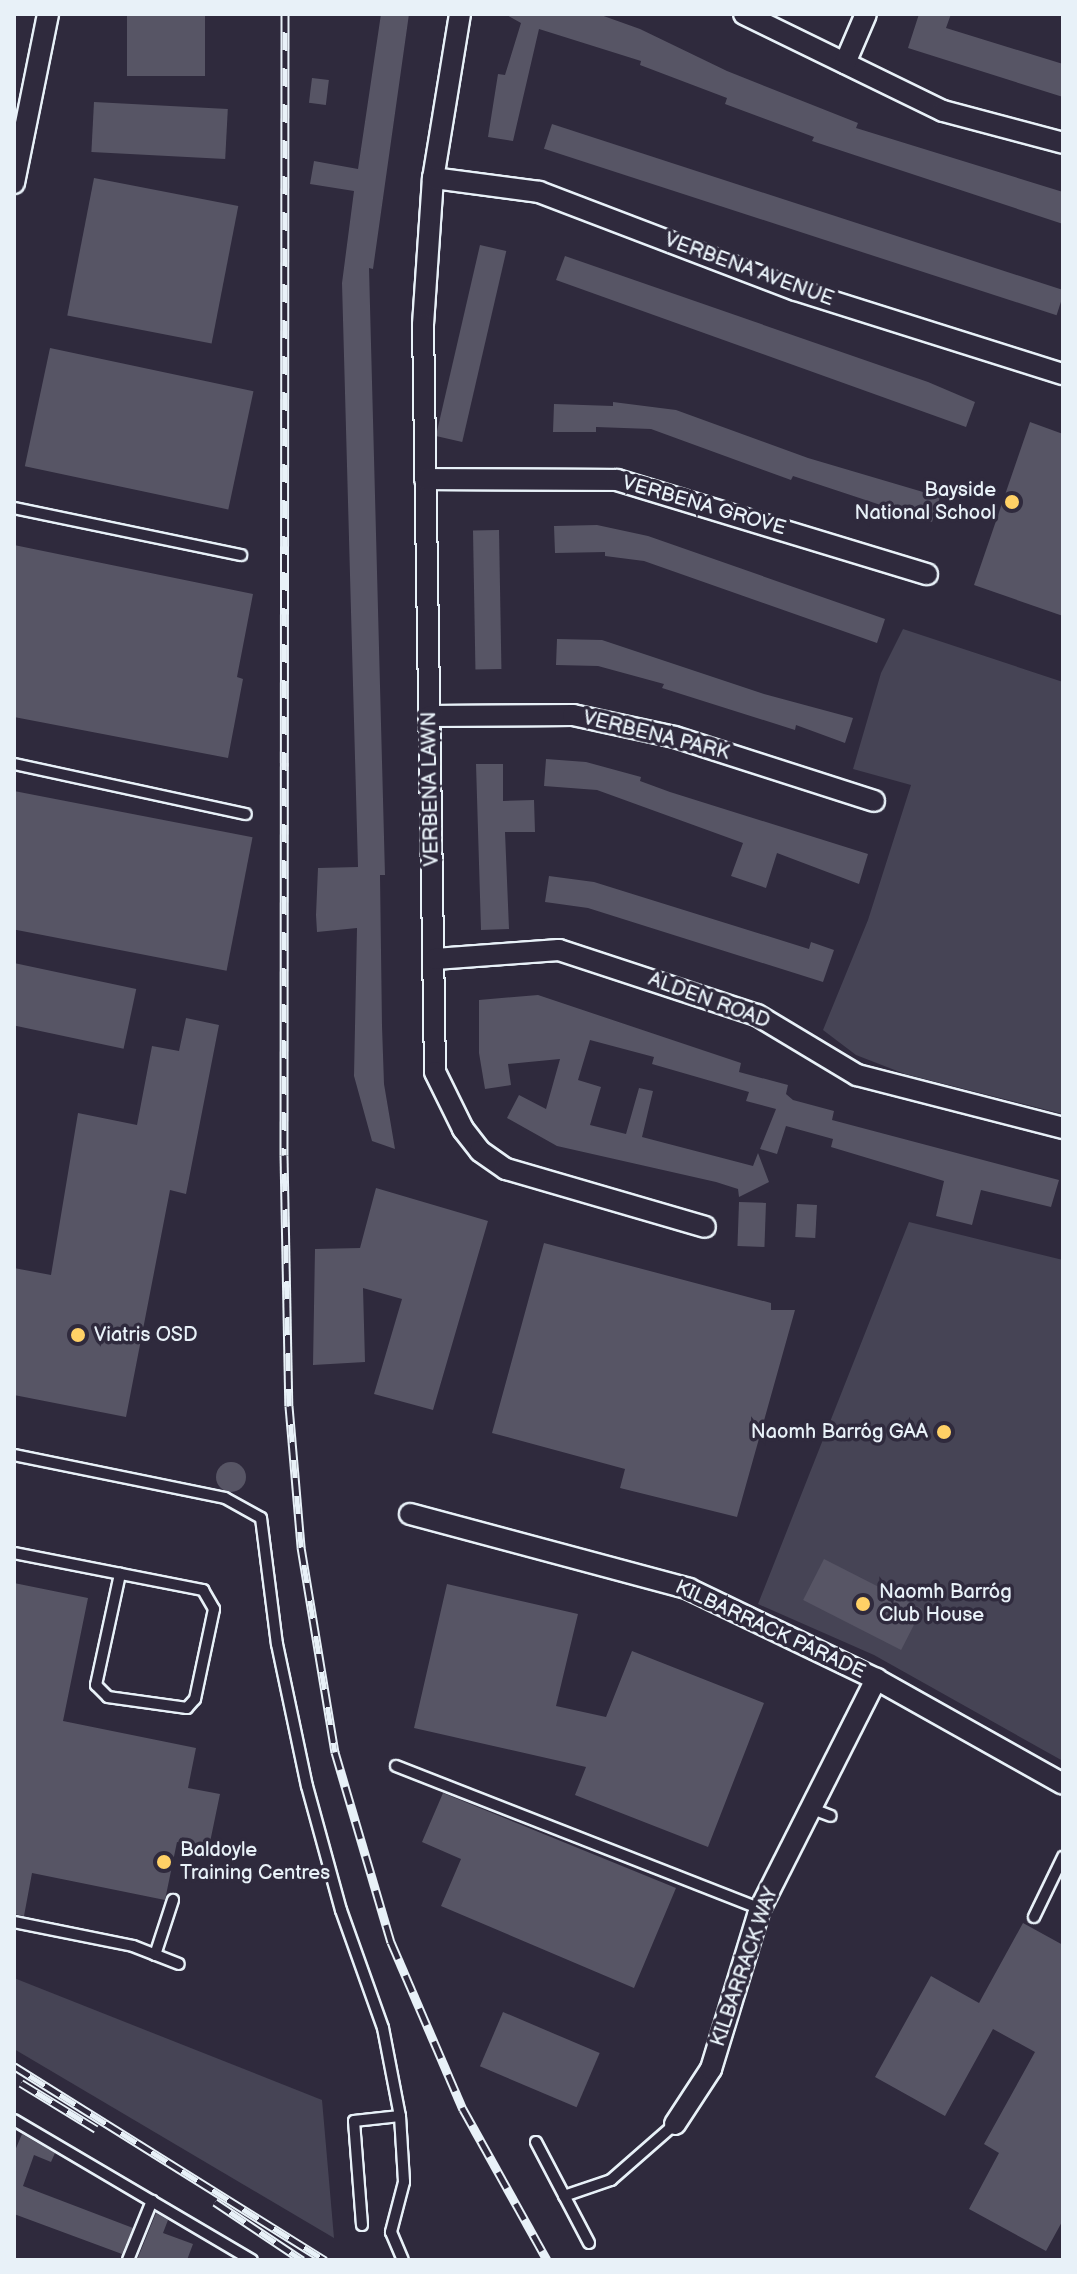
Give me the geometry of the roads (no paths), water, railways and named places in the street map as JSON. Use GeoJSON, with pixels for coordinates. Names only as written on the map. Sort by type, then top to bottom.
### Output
{"type":"FeatureCollection","features":[{"type":"Feature","properties":{"kind":"street"},"geometry":{"type":"LineString","coordinates":[[14,183],[48,14]]}},
{"type":"Feature","properties":{"kind":"street","name":"VERBENA LAWN"},"geometry":{"type":"LineString","coordinates":[[460,14],[433,178],[423,324],[435,1072],[463,1129],[480,1151],[506,1169],[705,1227]]}},
{"type":"Feature","properties":{"kind":"street"},"geometry":{"type":"LineString","coordinates":[[744,14],[943,111],[1063,143]]}},
{"type":"Feature","properties":{"kind":"street"},"geometry":{"type":"LineString","coordinates":[[845,63],[866,14]]}},
{"type":"Feature","properties":{"kind":"street","name":"VERBENA AVENUE"},"geometry":{"type":"LineString","coordinates":[[433,178],[539,192],[796,290],[1063,374]]}},
{"type":"Feature","properties":{"kind":"street","name":"VERBENA GROVE"},"geometry":{"type":"LineString","coordinates":[[425,479],[617,480],[927,574]]}},
{"type":"Feature","properties":{"kind":"street","name":"VERBENA PARK"},"geometry":{"type":"LineString","coordinates":[[430,716],[573,715],[675,737],[874,801]]}},
{"type":"Feature","properties":{"kind":"street","name":"ALDEN ROAD"},"geometry":{"type":"LineString","coordinates":[[435,959],[559,950],[757,1015],[857,1075],[1063,1128]]}},
{"type":"Feature","properties":{"kind":"street","name":"KILBARRACK PARADE"},"geometry":{"type":"LineString","coordinates":[[410,1514],[689,1589],[876,1679],[1063,1784]]}},
{"type":"Feature","properties":{"kind":"street","name":"KILBARRACK WAY"},"geometry":{"type":"LineString","coordinates":[[675,2124],[711,2069],[760,1909],[876,1679]]}},
{"type":"Feature","properties":{"kind":"lane"},"geometry":{"type":"LineString","coordinates":[[14,508],[241,555]]}},
{"type":"Feature","properties":{"kind":"lane"},"geometry":{"type":"LineString","coordinates":[[14,764],[246,814]]}},
{"type":"Feature","properties":{"kind":"lane"},"geometry":{"type":"LineString","coordinates":[[14,1455],[225,1498],[261,1518],[277,1644],[307,1786],[341,1910],[383,2028],[400,2116],[404,2182],[391,2232],[403,2260]]}},
{"type":"Feature","properties":{"kind":"lane"},"geometry":{"type":"LineString","coordinates":[[14,1553],[203,1590],[214,1609],[195,1699],[187,1708],[108,1697],[96,1685],[120,1574]]}},
{"type":"Feature","properties":{"kind":"lane"},"geometry":{"type":"LineString","coordinates":[[396,1766],[760,1909]]}},
{"type":"Feature","properties":{"kind":"lane"},"geometry":{"type":"LineString","coordinates":[[810,1808],[831,1816]]}},
{"type":"Feature","properties":{"kind":"lane"},"geometry":{"type":"LineString","coordinates":[[1034,1917],[1063,1857]]}},
{"type":"Feature","properties":{"kind":"lane"},"geometry":{"type":"LineString","coordinates":[[155,1955],[173,1900]]}},
{"type":"Feature","properties":{"kind":"lane"},"geometry":{"type":"LineString","coordinates":[[14,1922],[155,1955],[179,1964]]}},
{"type":"Feature","properties":{"kind":"lane"},"geometry":{"type":"LineString","coordinates":[[362,2225],[354,2121],[400,2116]]}},
{"type":"Feature","properties":{"kind":"lane"},"geometry":{"type":"LineString","coordinates":[[14,2120],[252,2260]]}},
{"type":"Feature","properties":{"kind":"lane"},"geometry":{"type":"LineString","coordinates":[[564,2196],[611,2180],[675,2124]]}},
{"type":"Feature","properties":{"kind":"lane"},"geometry":{"type":"LineString","coordinates":[[536,2142],[589,2243]]}},
{"type":"Feature","properties":{"kind":"lane"},"geometry":{"type":"LineString","coordinates":[[128,2260],[152,2201]]}},
{"type":"Feature","properties":{"kind":"railway"},"geometry":{"type":"LineString","coordinates":[[285,14],[284,1155],[289,1406],[301,1547],[335,1752],[391,1942],[463,2109],[547,2260]]}},
{"type":"Feature","properties":{"kind":"railway"},"geometry":{"type":"LineString","coordinates":[[14,2066],[325,2260]]}},
{"type":"Feature","properties":{"kind":"railway"},"geometry":{"type":"LineString","coordinates":[[21,2083],[96,2129]]}},
{"type":"Feature","properties":{"kind":"railway"},"geometry":{"type":"LineString","coordinates":[[215,2202],[302,2260]]}},
{"type":"Feature","properties":{"kind":"place","name":"Bayside National School"},"geometry":{"type":"Point","coordinates":[1012,502]}},
{"type":"Feature","properties":{"kind":"place","name":"Viatris OSD"},"geometry":{"type":"Point","coordinates":[78,1335]}},
{"type":"Feature","properties":{"kind":"place","name":"Naomh Barróg GAA"},"geometry":{"type":"Point","coordinates":[944,1432]}},
{"type":"Feature","properties":{"kind":"place","name":"Naomh Barróg Club House"},"geometry":{"type":"Point","coordinates":[863,1604]}},
{"type":"Feature","properties":{"kind":"place","name":"Baldoyle Training Centres"},"geometry":{"type":"Point","coordinates":[164,1862]}}]}
